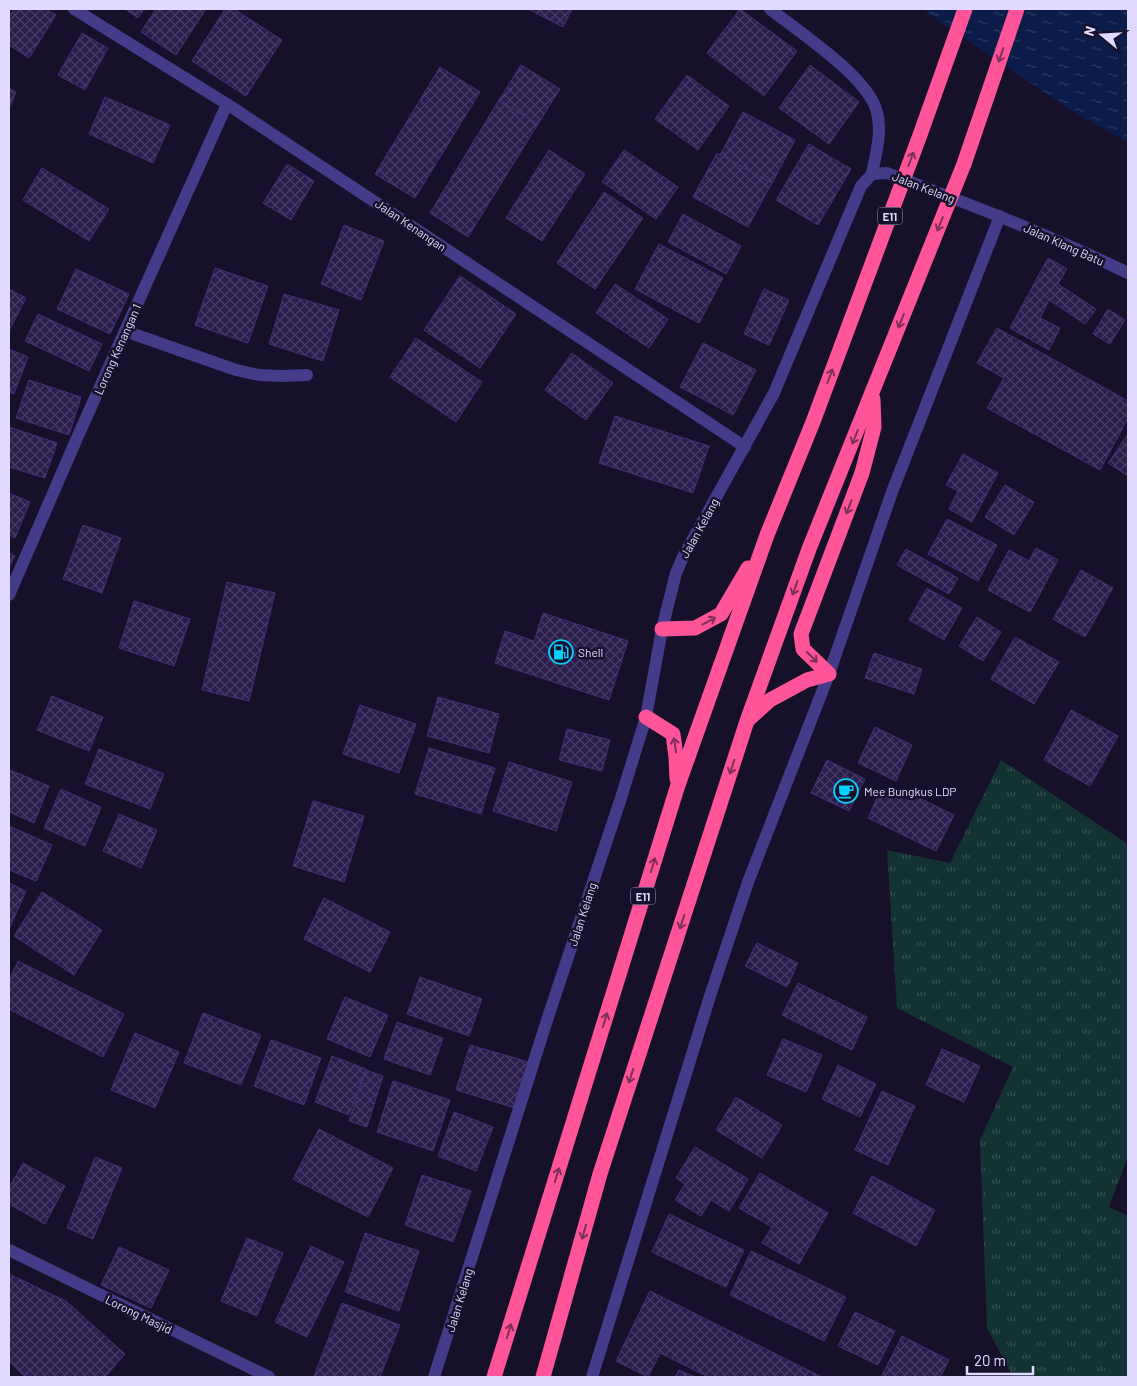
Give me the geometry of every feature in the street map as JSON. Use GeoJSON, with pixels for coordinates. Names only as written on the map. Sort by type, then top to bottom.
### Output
{"type":"FeatureCollection","features":[{"type":"Feature","properties":{"kind":"highway","name":"E11"},"geometry":{"type":"LineString","coordinates":[[494,1377],[677,788],[766,535],[813,422],[965,9]]}},
{"type":"Feature","properties":{"kind":"highway"},"geometry":{"type":"LineString","coordinates":[[543,1377],[600,1174],[747,721],[809,549],[964,164],[1017,9]]}},
{"type":"Feature","properties":{"kind":"highway"},"geometry":{"type":"LineString","coordinates":[[829,674],[803,649],[801,634],[862,473],[874,427],[873,392]]}},
{"type":"Feature","properties":{"kind":"highway"},"geometry":{"type":"LineString","coordinates":[[662,629],[695,628],[721,614],[766,535]]}},
{"type":"Feature","properties":{"kind":"highway"},"geometry":{"type":"LineString","coordinates":[[747,721],[770,700],[807,680],[829,674]]}},
{"type":"Feature","properties":{"kind":"highway"},"geometry":{"type":"LineString","coordinates":[[646,717],[673,734],[677,788]]}},
{"type":"Feature","properties":{"kind":"street","name":"Jalan Kenangan"},"geometry":{"type":"LineString","coordinates":[[74,9],[227,104],[744,447]]}},
{"type":"Feature","properties":{"kind":"street"},"geometry":{"type":"LineString","coordinates":[[770,9],[840,63],[867,91],[876,108],[880,134],[872,174]]}},
{"type":"Feature","properties":{"kind":"street","name":"Lorong Kenangan 1"},"geometry":{"type":"LineString","coordinates":[[9,595],[227,104]]}},
{"type":"Feature","properties":{"kind":"street","name":"Jalan Kelang"},"geometry":{"type":"LineString","coordinates":[[434,1377],[548,1017],[646,717],[662,629],[682,556],[774,393],[861,186],[872,174],[887,173],[1000,216]]}},
{"type":"Feature","properties":{"kind":"street"},"geometry":{"type":"LineString","coordinates":[[592,1377],[704,1014],[742,901],[829,674],[892,492],[1000,216]]}},
{"type":"Feature","properties":{"kind":"street","name":"Jalan Klang Batu"},"geometry":{"type":"LineString","coordinates":[[1000,216],[1085,252],[1128,273]]}},
{"type":"Feature","properties":{"kind":"street"},"geometry":{"type":"LineString","coordinates":[[125,331],[236,370],[281,376],[307,375]]}},
{"type":"Feature","properties":{"kind":"street","name":"Lorong Masjid"},"geometry":{"type":"LineString","coordinates":[[9,1250],[269,1377]]}},
{"type":"Feature","properties":{"kind":"green space"},"geometry":{"type":"Polygon","coordinates":[[[1001,760],[1128,844],[1128,1156],[1109,1207],[1128,1216],[1128,1377],[1013,1377],[987,1328],[980,1140],[1013,1067],[897,1008],[887,850],[950,863],[1001,760]]]}},
{"type":"Feature","properties":{"kind":"water"},"geometry":{"type":"Polygon","coordinates":[[[922,9],[1128,9],[1128,142],[1070,110],[922,9]]]}},
{"type":"Feature","properties":{"kind":"building"},"geometry":{"type":"Polygon","coordinates":[[[14,9],[46,9],[56,15],[29,58],[9,45],[9,17],[14,9]]]}},
{"type":"Feature","properties":{"kind":"building"},"geometry":{"type":"Polygon","coordinates":[[[125,9],[144,9],[138,18],[125,9]]]}},
{"type":"Feature","properties":{"kind":"building"},"geometry":{"type":"Polygon","coordinates":[[[156,9],[206,9],[176,55],[141,32],[156,9]]]}},
{"type":"Feature","properties":{"kind":"building"},"geometry":{"type":"Polygon","coordinates":[[[225,9],[234,9],[282,40],[246,96],[192,61],[225,9]]]}},
{"type":"Feature","properties":{"kind":"building"},"geometry":{"type":"Polygon","coordinates":[[[528,9],[572,9],[563,27],[528,9]]]}},
{"type":"Feature","properties":{"kind":"building"},"geometry":{"type":"Polygon","coordinates":[[[740,9],[797,51],[764,96],[707,53],[740,9]]]}},
{"type":"Feature","properties":{"kind":"building"},"geometry":{"type":"Polygon","coordinates":[[[82,33],[108,48],[85,90],[58,75],[82,33]]]}},
{"type":"Feature","properties":{"kind":"building"},"geometry":{"type":"Polygon","coordinates":[[[521,65],[560,89],[538,124],[499,100],[521,65]]]}},
{"type":"Feature","properties":{"kind":"building"},"geometry":{"type":"Polygon","coordinates":[[[810,65],[859,102],[829,144],[779,108],[810,65]]]}},
{"type":"Feature","properties":{"kind":"building"},"geometry":{"type":"Polygon","coordinates":[[[440,67],[480,92],[415,198],[375,174],[440,67]]]}},
{"type":"Feature","properties":{"kind":"building"},"geometry":{"type":"Polygon","coordinates":[[[687,75],[729,106],[698,150],[655,119],[687,75]]]}},
{"type":"Feature","properties":{"kind":"building"},"geometry":{"type":"Polygon","coordinates":[[[9,88],[16,92],[9,109],[9,88]]]}},
{"type":"Feature","properties":{"kind":"building"},"geometry":{"type":"Polygon","coordinates":[[[105,97],[170,125],[153,163],[89,134],[105,97]]]}},
{"type":"Feature","properties":{"kind":"building"},"geometry":{"type":"Polygon","coordinates":[[[499,100],[538,124],[468,237],[430,213],[499,100]]]}},
{"type":"Feature","properties":{"kind":"building"},"geometry":{"type":"Polygon","coordinates":[[[743,112],[795,140],[772,183],[720,155],[743,112]]]}},
{"type":"Feature","properties":{"kind":"building"},"geometry":{"type":"Polygon","coordinates":[[[809,144],[851,169],[818,225],[776,200],[809,144]]]}},
{"type":"Feature","properties":{"kind":"building"},"geometry":{"type":"Polygon","coordinates":[[[549,150],[585,174],[542,241],[506,218],[549,150]]]}},
{"type":"Feature","properties":{"kind":"building"},"geometry":{"type":"Polygon","coordinates":[[[624,150],[678,187],[656,219],[602,182],[624,150]]]}},
{"type":"Feature","properties":{"kind":"building"},"geometry":{"type":"Polygon","coordinates":[[[717,153],[772,183],[748,227],[693,197],[717,153]]]}},
{"type":"Feature","properties":{"kind":"building"},"geometry":{"type":"Polygon","coordinates":[[[287,164],[314,181],[291,220],[263,203],[287,164]]]}},
{"type":"Feature","properties":{"kind":"building"},"geometry":{"type":"Polygon","coordinates":[[[42,168],[109,209],[89,241],[23,200],[42,168]]]}},
{"type":"Feature","properties":{"kind":"building"},"geometry":{"type":"Polygon","coordinates":[[[604,192],[643,218],[595,289],[557,263],[604,192]]]}},
{"type":"Feature","properties":{"kind":"building"},"geometry":{"type":"Polygon","coordinates":[[[683,214],[741,246],[726,274],[668,242],[683,214]]]}},
{"type":"Feature","properties":{"kind":"building"},"geometry":{"type":"Polygon","coordinates":[[[344,225],[384,241],[361,300],[321,284],[344,225]]]}},
{"type":"Feature","properties":{"kind":"building"},"geometry":{"type":"Polygon","coordinates":[[[659,244],[723,278],[699,323],[635,289],[659,244]]]}},
{"type":"Feature","properties":{"kind":"building"},"geometry":{"type":"Polygon","coordinates":[[[1048,258],[1067,269],[1058,284],[1096,309],[1085,324],[1049,300],[1040,318],[1060,328],[1049,350],[1010,328],[1048,258]]]}},
{"type":"Feature","properties":{"kind":"building"},"geometry":{"type":"Polygon","coordinates":[[[215,268],[268,286],[248,343],[195,325],[215,268]]]}},
{"type":"Feature","properties":{"kind":"building"},"geometry":{"type":"Polygon","coordinates":[[[76,269],[129,294],[110,334],[57,309],[76,269]]]}},
{"type":"Feature","properties":{"kind":"building"},"geometry":{"type":"Polygon","coordinates":[[[460,276],[516,314],[480,368],[424,330],[460,276]]]}},
{"type":"Feature","properties":{"kind":"building"},"geometry":{"type":"Polygon","coordinates":[[[615,284],[668,319],[649,348],[596,313],[615,284]]]}},
{"type":"Feature","properties":{"kind":"building"},"geometry":{"type":"Polygon","coordinates":[[[9,289],[26,298],[9,331],[9,289]]]}},
{"type":"Feature","properties":{"kind":"building"},"geometry":{"type":"Polygon","coordinates":[[[764,289],[789,300],[769,345],[744,334],[764,289]]]}},
{"type":"Feature","properties":{"kind":"building"},"geometry":{"type":"Polygon","coordinates":[[[284,294],[339,310],[323,361],[269,344],[284,294]]]}},
{"type":"Feature","properties":{"kind":"building"},"geometry":{"type":"Polygon","coordinates":[[[1108,309],[1125,320],[1110,344],[1093,334],[1108,309]]]}},
{"type":"Feature","properties":{"kind":"building"},"geometry":{"type":"Polygon","coordinates":[[[38,314],[102,344],[89,371],[25,341],[38,314]]]}},
{"type":"Feature","properties":{"kind":"building"},"geometry":{"type":"Polygon","coordinates":[[[997,328],[1128,401],[1128,418],[1100,470],[987,408],[1004,378],[977,363],[997,328]]]}},
{"type":"Feature","properties":{"kind":"building"},"geometry":{"type":"Polygon","coordinates":[[[416,338],[482,382],[456,422],[390,377],[416,338]]]}},
{"type":"Feature","properties":{"kind":"building"},"geometry":{"type":"Polygon","coordinates":[[[703,343],[756,370],[733,415],[680,387],[703,343]]]}},
{"type":"Feature","properties":{"kind":"building"},"geometry":{"type":"Polygon","coordinates":[[[9,349],[28,357],[14,394],[9,392],[9,349]]]}},
{"type":"Feature","properties":{"kind":"building"},"geometry":{"type":"Polygon","coordinates":[[[572,353],[613,383],[586,420],[545,390],[572,353]]]}},
{"type":"Feature","properties":{"kind":"building"},"geometry":{"type":"Polygon","coordinates":[[[29,380],[81,397],[69,435],[16,418],[29,380]]]}},
{"type":"Feature","properties":{"kind":"building"},"geometry":{"type":"Polygon","coordinates":[[[615,416],[709,446],[693,493],[599,463],[615,416]]]}},
{"type":"Feature","properties":{"kind":"building"},"geometry":{"type":"Polygon","coordinates":[[[9,427],[57,443],[45,478],[9,467],[9,427]]]}},
{"type":"Feature","properties":{"kind":"building"},"geometry":{"type":"Polygon","coordinates":[[[1128,434],[1128,476],[1108,463],[1128,434]]]}},
{"type":"Feature","properties":{"kind":"building"},"geometry":{"type":"Polygon","coordinates":[[[963,454],[998,473],[972,522],[949,509],[958,491],[946,485],[963,454]]]}},
{"type":"Feature","properties":{"kind":"building"},"geometry":{"type":"Polygon","coordinates":[[[1005,485],[1034,502],[1014,535],[985,517],[1005,485]]]}},
{"type":"Feature","properties":{"kind":"building"},"geometry":{"type":"Polygon","coordinates":[[[9,493],[30,502],[15,538],[9,535],[9,493]]]}},
{"type":"Feature","properties":{"kind":"building"},"geometry":{"type":"Polygon","coordinates":[[[947,519],[997,545],[978,581],[928,554],[947,519]]]}},
{"type":"Feature","properties":{"kind":"building"},"geometry":{"type":"Polygon","coordinates":[[[83,525],[121,538],[102,593],[63,579],[83,525]]]}},
{"type":"Feature","properties":{"kind":"building"},"geometry":{"type":"Polygon","coordinates":[[[1036,548],[1058,560],[1030,612],[988,590],[1009,550],[1029,561],[1036,548]]]}},
{"type":"Feature","properties":{"kind":"building"},"geometry":{"type":"Polygon","coordinates":[[[906,549],[958,578],[949,594],[897,565],[906,549]]]}},
{"type":"Feature","properties":{"kind":"building"},"geometry":{"type":"Polygon","coordinates":[[[9,553],[15,556],[9,567],[9,553]]]}},
{"type":"Feature","properties":{"kind":"building"},"geometry":{"type":"Polygon","coordinates":[[[1081,570],[1113,588],[1085,637],[1053,619],[1081,570]]]}},
{"type":"Feature","properties":{"kind":"building"},"geometry":{"type":"Polygon","coordinates":[[[227,582],[275,593],[249,701],[202,690],[227,582]]]}},
{"type":"Feature","properties":{"kind":"building"},"geometry":{"type":"Polygon","coordinates":[[[927,588],[962,608],[944,640],[909,620],[927,588]]]}},
{"type":"Feature","properties":{"kind":"building"},"geometry":{"type":"Polygon","coordinates":[[[134,601],[190,619],[174,666],[119,648],[134,601]]]}},
{"type":"Feature","properties":{"kind":"building","name":"Shell"},"geometry":{"type":"Polygon","coordinates":[[[543,613],[628,641],[609,700],[495,663],[505,631],[534,641],[543,613]]]}},
{"type":"Feature","properties":{"kind":"building"},"geometry":{"type":"Polygon","coordinates":[[[977,617],[1001,632],[983,661],[959,646],[977,617]]]}},
{"type":"Feature","properties":{"kind":"building"},"geometry":{"type":"Polygon","coordinates":[[[1015,637],[1059,662],[1034,704],[991,679],[1015,637]]]}},
{"type":"Feature","properties":{"kind":"building"},"geometry":{"type":"Polygon","coordinates":[[[874,653],[922,669],[914,694],[865,678],[874,653]]]}},
{"type":"Feature","properties":{"kind":"building"},"geometry":{"type":"Polygon","coordinates":[[[52,696],[103,717],[89,751],[37,730],[52,696]]]}},
{"type":"Feature","properties":{"kind":"building"},"geometry":{"type":"Polygon","coordinates":[[[438,697],[499,714],[489,753],[427,736],[438,697]]]}},
{"type":"Feature","properties":{"kind":"building"},"geometry":{"type":"Polygon","coordinates":[[[360,705],[416,724],[399,773],[343,754],[360,705]]]}},
{"type":"Feature","properties":{"kind":"building"},"geometry":{"type":"Polygon","coordinates":[[[1071,710],[1118,736],[1090,786],[1044,760],[1071,710]]]}},
{"type":"Feature","properties":{"kind":"building"},"geometry":{"type":"Polygon","coordinates":[[[875,727],[912,745],[896,781],[858,763],[875,727]]]}},
{"type":"Feature","properties":{"kind":"building"},"geometry":{"type":"Polygon","coordinates":[[[567,729],[610,740],[602,771],[559,760],[567,729]]]}},
{"type":"Feature","properties":{"kind":"building"},"geometry":{"type":"Polygon","coordinates":[[[429,748],[495,768],[481,814],[415,794],[429,748]]]}},
{"type":"Feature","properties":{"kind":"building"},"geometry":{"type":"Polygon","coordinates":[[[99,749],[164,774],[150,809],[85,784],[99,749]]]}},
{"type":"Feature","properties":{"kind":"building"},"geometry":{"type":"Polygon","coordinates":[[[827,760],[865,779],[849,811],[811,793],[827,760]]]}},
{"type":"Feature","properties":{"kind":"building"},"geometry":{"type":"Polygon","coordinates":[[[509,762],[572,782],[556,831],[493,811],[509,762]]]}},
{"type":"Feature","properties":{"kind":"building"},"geometry":{"type":"Polygon","coordinates":[[[10,770],[49,786],[34,823],[9,812],[10,770]]]}},
{"type":"Feature","properties":{"kind":"building"},"geometry":{"type":"Polygon","coordinates":[[[61,789],[101,807],[85,846],[44,828],[61,789]]]}},
{"type":"Feature","properties":{"kind":"building"},"geometry":{"type":"Polygon","coordinates":[[[880,791],[900,800],[905,791],[954,815],[936,851],[868,818],[880,791]]]}},
{"type":"Feature","properties":{"kind":"building"},"geometry":{"type":"Polygon","coordinates":[[[313,801],[364,816],[344,882],[293,866],[313,801]]]}},
{"type":"Feature","properties":{"kind":"building"},"geometry":{"type":"Polygon","coordinates":[[[119,814],[157,830],[141,868],[103,851],[119,814]]]}},
{"type":"Feature","properties":{"kind":"building"},"geometry":{"type":"Polygon","coordinates":[[[9,826],[52,845],[36,881],[9,870],[9,826]]]}},
{"type":"Feature","properties":{"kind":"building"},"geometry":{"type":"Polygon","coordinates":[[[9,883],[26,891],[10,927],[9,927],[9,883]]]}},
{"type":"Feature","properties":{"kind":"building"},"geometry":{"type":"Polygon","coordinates":[[[42,892],[102,930],[74,975],[14,936],[42,892]]]}},
{"type":"Feature","properties":{"kind":"building"},"geometry":{"type":"Polygon","coordinates":[[[324,898],[390,932],[370,972],[304,939],[324,898]]]}},
{"type":"Feature","properties":{"kind":"building"},"geometry":{"type":"Polygon","coordinates":[[[757,943],[798,963],[787,987],[745,966],[757,943]]]}},
{"type":"Feature","properties":{"kind":"building"},"geometry":{"type":"Polygon","coordinates":[[[18,961],[124,1014],[103,1057],[9,1009],[9,981],[18,961]]]}},
{"type":"Feature","properties":{"kind":"building"},"geometry":{"type":"Polygon","coordinates":[[[420,977],[482,999],[469,1036],[407,1014],[420,977]]]}},
{"type":"Feature","properties":{"kind":"building"},"geometry":{"type":"Polygon","coordinates":[[[798,983],[867,1017],[852,1050],[782,1015],[798,983]]]}},
{"type":"Feature","properties":{"kind":"building"},"geometry":{"type":"Polygon","coordinates":[[[345,997],[388,1015],[370,1057],[327,1039],[345,997]]]}},
{"type":"Feature","properties":{"kind":"building"},"geometry":{"type":"Polygon","coordinates":[[[203,1013],[261,1035],[241,1085],[184,1063],[203,1013]]]}},
{"type":"Feature","properties":{"kind":"building"},"geometry":{"type":"Polygon","coordinates":[[[397,1022],[443,1038],[430,1075],[384,1059],[397,1022]]]}},
{"type":"Feature","properties":{"kind":"building"},"geometry":{"type":"Polygon","coordinates":[[[135,1033],[179,1052],[155,1108],[111,1090],[135,1033]]]}},
{"type":"Feature","properties":{"kind":"building"},"geometry":{"type":"Polygon","coordinates":[[[783,1039],[822,1055],[806,1092],[767,1075],[783,1039]]]}},
{"type":"Feature","properties":{"kind":"building"},"geometry":{"type":"Polygon","coordinates":[[[271,1040],[321,1058],[304,1105],[254,1086],[271,1040]]]}},
{"type":"Feature","properties":{"kind":"building"},"geometry":{"type":"Polygon","coordinates":[[[470,1045],[529,1062],[515,1108],[456,1090],[470,1045]]]}},
{"type":"Feature","properties":{"kind":"building"},"geometry":{"type":"Polygon","coordinates":[[[942,1049],[980,1066],[964,1102],[926,1085],[942,1049]]]}},
{"type":"Feature","properties":{"kind":"building"},"geometry":{"type":"Polygon","coordinates":[[[332,1056],[366,1069],[349,1115],[315,1102],[332,1056]]]}},
{"type":"Feature","properties":{"kind":"building"},"geometry":{"type":"Polygon","coordinates":[[[838,1065],[876,1084],[860,1117],[822,1099],[838,1065]]]}},
{"type":"Feature","properties":{"kind":"building"},"geometry":{"type":"Polygon","coordinates":[[[366,1070],[383,1076],[367,1127],[349,1121],[366,1070]]]}},
{"type":"Feature","properties":{"kind":"building"},"geometry":{"type":"Polygon","coordinates":[[[393,1081],[450,1100],[433,1151],[377,1132],[393,1081]]]}},
{"type":"Feature","properties":{"kind":"building"},"geometry":{"type":"Polygon","coordinates":[[[882,1091],[915,1106],[888,1165],[855,1150],[882,1091]]]}},
{"type":"Feature","properties":{"kind":"building"},"geometry":{"type":"Polygon","coordinates":[[[736,1097],[782,1125],[762,1158],[716,1130],[736,1097]]]}},
{"type":"Feature","properties":{"kind":"building"},"geometry":{"type":"Polygon","coordinates":[[[454,1112],[493,1127],[476,1171],[438,1156],[454,1112]]]}},
{"type":"Feature","properties":{"kind":"building"},"geometry":{"type":"Polygon","coordinates":[[[319,1129],[393,1168],[368,1217],[293,1179],[319,1129]]]}},
{"type":"Feature","properties":{"kind":"building"},"geometry":{"type":"Polygon","coordinates":[[[695,1147],[748,1179],[729,1211],[711,1200],[701,1216],[675,1200],[685,1184],[676,1178],[695,1147]]]}},
{"type":"Feature","properties":{"kind":"building"},"geometry":{"type":"Polygon","coordinates":[[[95,1157],[122,1168],[93,1239],[67,1228],[95,1157]]]}},
{"type":"Feature","properties":{"kind":"building"},"geometry":{"type":"Polygon","coordinates":[[[23,1163],[65,1186],[45,1224],[9,1204],[9,1188],[23,1163]]]}},
{"type":"Feature","properties":{"kind":"building"},"geometry":{"type":"Polygon","coordinates":[[[760,1173],[828,1213],[799,1264],[762,1243],[772,1227],[739,1208],[760,1173]]]}},
{"type":"Feature","properties":{"kind":"building"},"geometry":{"type":"Polygon","coordinates":[[[422,1175],[471,1191],[453,1242],[405,1225],[422,1175]]]}},
{"type":"Feature","properties":{"kind":"building"},"geometry":{"type":"Polygon","coordinates":[[[872,1176],[935,1210],[916,1246],[853,1213],[872,1176]]]}},
{"type":"Feature","properties":{"kind":"building"},"geometry":{"type":"Polygon","coordinates":[[[669,1214],[744,1250],[726,1287],[652,1252],[669,1214]]]}},
{"type":"Feature","properties":{"kind":"building"},"geometry":{"type":"Polygon","coordinates":[[[365,1233],[419,1251],[399,1311],[345,1292],[365,1233]]]}},
{"type":"Feature","properties":{"kind":"building"},"geometry":{"type":"Polygon","coordinates":[[[247,1238],[283,1253],[257,1316],[221,1301],[247,1238]]]}},
{"type":"Feature","properties":{"kind":"building"},"geometry":{"type":"Polygon","coordinates":[[[311,1246],[344,1262],[307,1337],[275,1322],[311,1246]]]}},
{"type":"Feature","properties":{"kind":"building"},"geometry":{"type":"Polygon","coordinates":[[[119,1247],[169,1270],[151,1308],[101,1285],[119,1247]]]}},
{"type":"Feature","properties":{"kind":"building"},"geometry":{"type":"Polygon","coordinates":[[[751,1251],[846,1297],[824,1341],[730,1295],[751,1251]]]}},
{"type":"Feature","properties":{"kind":"building"},"geometry":{"type":"Polygon","coordinates":[[[9,1274],[66,1301],[125,1354],[105,1377],[25,1377],[9,1361],[9,1274]]]}},
{"type":"Feature","properties":{"kind":"building"},"geometry":{"type":"Polygon","coordinates":[[[650,1291],[822,1377],[708,1377],[660,1353],[648,1377],[616,1361],[650,1291]]]}},
{"type":"Feature","properties":{"kind":"building"},"geometry":{"type":"Polygon","coordinates":[[[342,1303],[400,1325],[380,1377],[314,1376],[342,1303]]]}},
{"type":"Feature","properties":{"kind":"building"},"geometry":{"type":"Polygon","coordinates":[[[855,1312],[895,1331],[878,1365],[838,1346],[855,1312]]]}},
{"type":"Feature","properties":{"kind":"building"},"geometry":{"type":"Polygon","coordinates":[[[902,1336],[949,1360],[940,1377],[881,1377],[902,1336]]]}},
{"type":"Feature","properties":{"kind":"building"},"geometry":{"type":"Polygon","coordinates":[[[679,1370],[695,1377],[675,1377],[679,1370]]]}},
{"type":"Feature","properties":{"kind":"place","name":"Shell"},"geometry":{"type":"Point","coordinates":[561,652]}},
{"type":"Feature","properties":{"kind":"place","name":"Mee Bungkus LDP"},"geometry":{"type":"Point","coordinates":[846,791]}}]}
